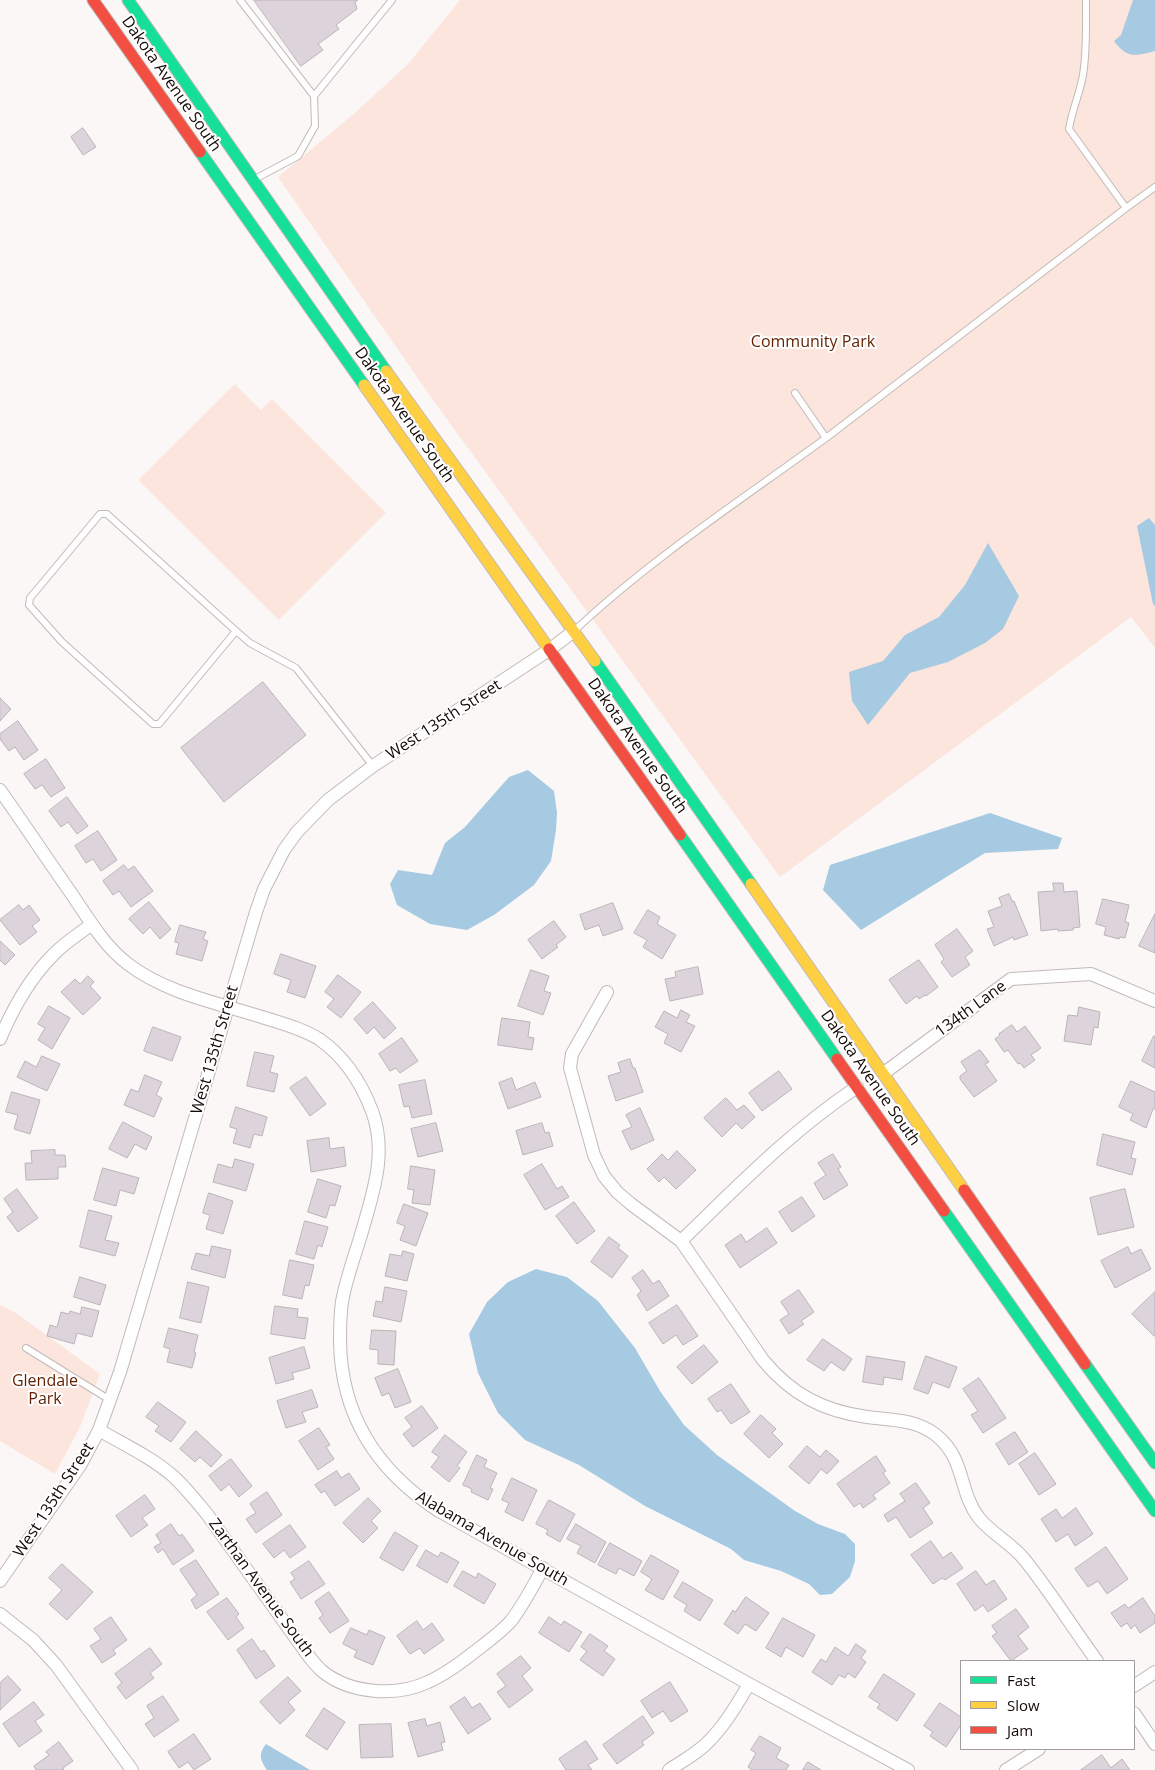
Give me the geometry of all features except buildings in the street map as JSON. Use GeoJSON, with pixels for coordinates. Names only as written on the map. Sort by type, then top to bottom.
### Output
{"type":"FeatureCollection","features":[{"type":"Feature","properties":{"kind":"main road","name":"Dakota Avenue South"},"geometry":{"type":"LineString","coordinates":[[93,0],[1155,1511]]}},
{"type":"Feature","properties":{"kind":"main road","name":"Dakota Avenue South"},"geometry":{"type":"LineString","coordinates":[[128,0],[385,369],[574,631],[1155,1463]]}},
{"type":"Feature","properties":{"kind":"street","name":"West 135th Street"},"geometry":{"type":"LineString","coordinates":[[0,1581],[81,1464],[99,1430],[120,1372],[264,890],[284,850],[297,832],[328,800],[373,766],[549,650],[574,631]]}},
{"type":"Feature","properties":{"kind":"street","name":"Alabama Avenue South"},"geometry":{"type":"LineString","coordinates":[[0,790],[92,924],[125,962],[165,987],[296,1028],[318,1038],[336,1052],[353,1072],[374,1115],[380,1161],[342,1303],[340,1358],[344,1386],[351,1409],[364,1435],[380,1460],[398,1480],[418,1498],[439,1511],[749,1684],[908,1770]]}},
{"type":"Feature","properties":{"kind":"street"},"geometry":{"type":"LineString","coordinates":[[0,1039],[11,1013],[37,972],[53,954],[92,924]]}},
{"type":"Feature","properties":{"kind":"street","name":"134th Lane"},"geometry":{"type":"LineString","coordinates":[[884,1073],[1011,979],[1090,974],[1155,1001]]}},
{"type":"Feature","properties":{"kind":"street"},"geometry":{"type":"LineString","coordinates":[[607,992],[572,1054],[570,1068],[594,1155],[604,1176],[616,1192],[680,1241],[763,1360],[777,1377],[791,1389],[828,1408],[867,1417],[898,1420],[917,1426],[934,1434],[948,1447],[957,1461],[969,1500],[979,1517],[1024,1559],[1096,1660]]}},
{"type":"Feature","properties":{"kind":"street"},"geometry":{"type":"LineString","coordinates":[[680,1241],[775,1150],[835,1101],[856,1087]]}},
{"type":"Feature","properties":{"kind":"street","name":"Zarthan Avenue South"},"geometry":{"type":"LineString","coordinates":[[99,1430],[172,1475],[191,1494],[306,1654],[322,1671],[342,1683],[365,1689],[387,1691],[411,1688],[428,1682],[469,1657],[491,1640],[524,1603],[543,1568]]}},
{"type":"Feature","properties":{"kind":"street"},"geometry":{"type":"LineString","coordinates":[[0,1614],[33,1640],[56,1665],[132,1770]]}},
{"type":"Feature","properties":{"kind":"street"},"geometry":{"type":"LineString","coordinates":[[1135,1685],[1155,1672]]}},
{"type":"Feature","properties":{"kind":"street"},"geometry":{"type":"LineString","coordinates":[[669,1770],[703,1746],[719,1731],[732,1715],[749,1684]]}},
{"type":"Feature","properties":{"kind":"street"},"geometry":{"type":"LineString","coordinates":[[1135,1715],[1155,1744]]}},
{"type":"Feature","properties":{"kind":"street"},"geometry":{"type":"LineString","coordinates":[[1006,1770],[1037,1750]]}},
{"type":"Feature","properties":{"kind":"lane"},"geometry":{"type":"LineString","coordinates":[[240,0],[314,96],[315,126],[298,156],[254,180]]}},
{"type":"Feature","properties":{"kind":"lane"},"geometry":{"type":"LineString","coordinates":[[314,96],[392,0]]}},
{"type":"Feature","properties":{"kind":"lane"},"geometry":{"type":"LineString","coordinates":[[1086,0],[1086,54],[1083,77],[1069,129],[1126,208]]}},
{"type":"Feature","properties":{"kind":"lane"},"geometry":{"type":"LineString","coordinates":[[574,631],[605,602],[649,566],[826,438],[1155,187]]}},
{"type":"Feature","properties":{"kind":"lane"},"geometry":{"type":"LineString","coordinates":[[795,393],[826,438]]}},
{"type":"Feature","properties":{"kind":"lane"},"geometry":{"type":"LineString","coordinates":[[236,630],[159,724],[153,724],[62,642],[29,605],[30,598],[100,514],[107,514],[236,630],[250,643],[296,668],[373,766]]}},
{"type":"Feature","properties":{"kind":"lane"},"geometry":{"type":"LineString","coordinates":[[26,1348],[110,1400]]}},
{"type":"Feature","properties":{"kind":"green space","name":"Community Park"},"geometry":{"type":"Polygon","coordinates":[[[460,0],[1155,0],[1155,648],[1131,617],[780,877],[433,400],[278,177],[355,113],[409,63],[460,0]]]}},
{"type":"Feature","properties":{"kind":"green space"},"geometry":{"type":"Polygon","coordinates":[[[235,384],[261,410],[272,399],[386,513],[279,620],[138,480],[235,384]]]}},
{"type":"Feature","properties":{"kind":"green space","name":"Glendale Park"},"geometry":{"type":"Polygon","coordinates":[[[0,1305],[16,1313],[100,1374],[80,1427],[55,1474],[0,1441],[0,1305]]]}},
{"type":"Feature","properties":{"kind":"water"},"geometry":{"type":"Polygon","coordinates":[[[1133,0],[1155,0],[1155,51],[1132,55],[1123,51],[1114,41],[1121,35],[1133,0]]]}},
{"type":"Feature","properties":{"kind":"water"},"geometry":{"type":"Polygon","coordinates":[[[1149,518],[1155,525],[1155,606],[1153,604],[1137,526],[1149,518]]]}},
{"type":"Feature","properties":{"kind":"water"},"geometry":{"type":"Polygon","coordinates":[[[988,543],[1019,596],[1003,629],[985,643],[948,662],[910,673],[868,725],[852,701],[849,672],[883,661],[905,635],[939,617],[965,585],[988,543]]]}},
{"type":"Feature","properties":{"kind":"water"},"geometry":{"type":"Polygon","coordinates":[[[528,770],[554,791],[557,813],[551,861],[534,885],[494,915],[467,930],[430,924],[397,905],[390,884],[398,870],[432,875],[445,843],[465,827],[509,777],[528,770]]]}},
{"type":"Feature","properties":{"kind":"water"},"geometry":{"type":"Polygon","coordinates":[[[990,813],[1062,838],[1058,849],[985,853],[861,930],[823,890],[830,865],[990,813]]]}},
{"type":"Feature","properties":{"kind":"water"},"geometry":{"type":"Polygon","coordinates":[[[536,1269],[567,1277],[598,1301],[635,1348],[660,1391],[684,1425],[717,1455],[795,1511],[818,1524],[845,1534],[855,1544],[855,1561],[850,1577],[832,1594],[820,1595],[809,1584],[781,1571],[744,1560],[731,1549],[645,1506],[579,1465],[525,1440],[498,1413],[478,1373],[469,1334],[487,1302],[508,1282],[536,1269]]]}},
{"type":"Feature","properties":{"kind":"water"},"geometry":{"type":"Polygon","coordinates":[[[266,1744],[310,1770],[267,1770],[261,1757],[266,1744]]]}},
{"type":"Feature","properties":{"kind":"traffic: fast"},"geometry":{"type":"LineString","coordinates":[[128,0],[386,371]]}},
{"type":"Feature","properties":{"kind":"traffic: fast"},"geometry":{"type":"LineString","coordinates":[[200,152],[364,385]]}},
{"type":"Feature","properties":{"kind":"traffic: fast"},"geometry":{"type":"LineString","coordinates":[[595,661],[751,884]]}},
{"type":"Feature","properties":{"kind":"traffic: fast"},"geometry":{"type":"LineString","coordinates":[[680,835],[837,1059]]}},
{"type":"Feature","properties":{"kind":"traffic: fast"},"geometry":{"type":"LineString","coordinates":[[944,1211],[1155,1511]]}},
{"type":"Feature","properties":{"kind":"traffic: fast"},"geometry":{"type":"LineString","coordinates":[[1085,1364],[1155,1463]]}},
{"type":"Feature","properties":{"kind":"traffic: slow"},"geometry":{"type":"LineString","coordinates":[[386,371],[595,661]]}},
{"type":"Feature","properties":{"kind":"traffic: slow"},"geometry":{"type":"LineString","coordinates":[[364,385],[549,649]]}},
{"type":"Feature","properties":{"kind":"traffic: slow"},"geometry":{"type":"LineString","coordinates":[[751,884],[964,1190]]}},
{"type":"Feature","properties":{"kind":"traffic: jam"},"geometry":{"type":"LineString","coordinates":[[93,0],[200,152]]}},
{"type":"Feature","properties":{"kind":"traffic: jam"},"geometry":{"type":"LineString","coordinates":[[549,649],[680,835]]}},
{"type":"Feature","properties":{"kind":"traffic: jam"},"geometry":{"type":"LineString","coordinates":[[837,1059],[944,1211]]}},
{"type":"Feature","properties":{"kind":"traffic: jam"},"geometry":{"type":"LineString","coordinates":[[964,1190],[1085,1364]]}}]}
